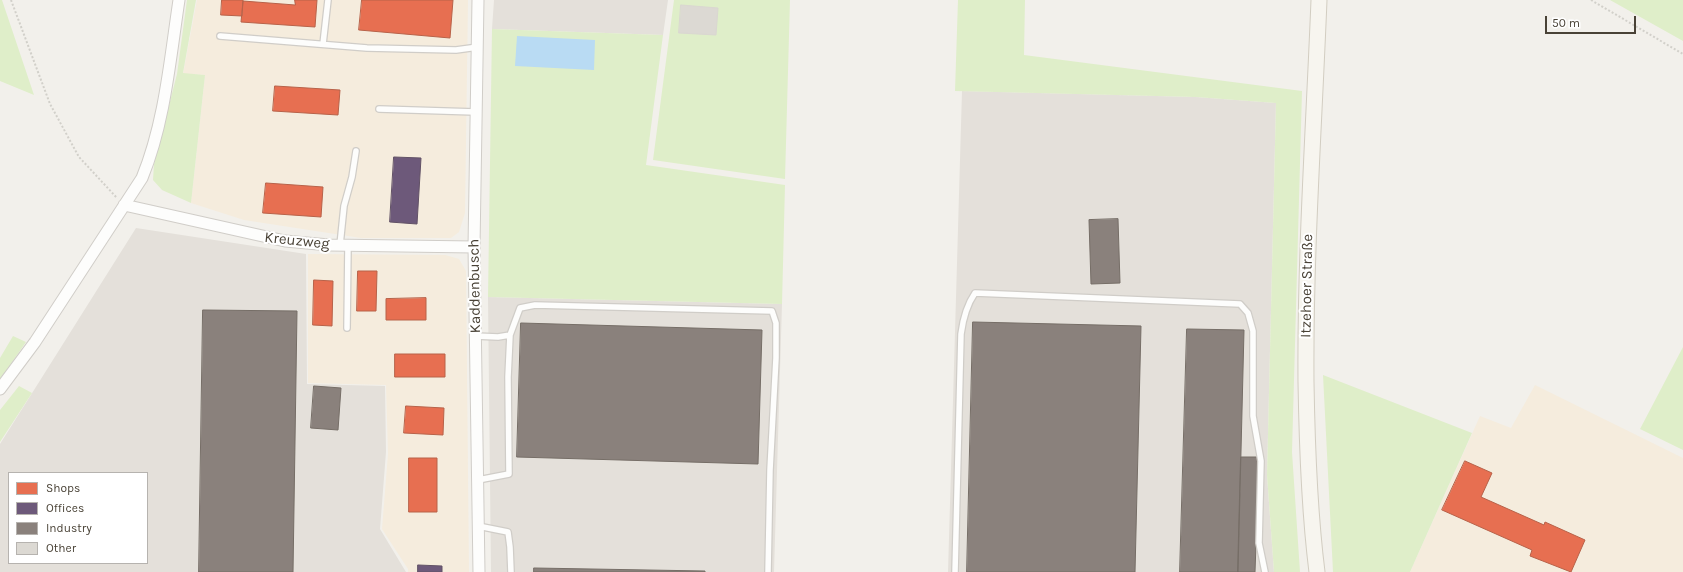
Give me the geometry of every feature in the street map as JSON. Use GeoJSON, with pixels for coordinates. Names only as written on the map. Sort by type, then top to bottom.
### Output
{"type":"FeatureCollection","features":[{"type":"Feature","properties":{"kind":"main road","name":"Itzehoer Straße"},"geometry":{"type":"LineString","coordinates":[[1317,572],[1307,451],[1306,344],[1307,249],[1319,0]]}},
{"type":"Feature","properties":{"kind":"street"},"geometry":{"type":"LineString","coordinates":[[0,389],[35,342],[142,178],[149,162],[162,108],[180,0]]}},
{"type":"Feature","properties":{"kind":"street","name":"Kaddenbusch"},"geometry":{"type":"LineString","coordinates":[[478,0],[474,247],[479,572]]}},
{"type":"Feature","properties":{"kind":"street","name":"Kreuzweg"},"geometry":{"type":"LineString","coordinates":[[124,205],[285,242],[344,245],[474,247]]}},
{"type":"Feature","properties":{"kind":"lane"},"geometry":{"type":"LineString","coordinates":[[323,44],[328,0]]}},
{"type":"Feature","properties":{"kind":"lane"},"geometry":{"type":"LineString","coordinates":[[220,36],[367,48],[448,50],[478,47]]}},
{"type":"Feature","properties":{"kind":"lane"},"geometry":{"type":"LineString","coordinates":[[379,109],[476,112]]}},
{"type":"Feature","properties":{"kind":"lane"},"geometry":{"type":"LineString","coordinates":[[347,328],[344,206],[352,177],[356,151]]}},
{"type":"Feature","properties":{"kind":"lane"},"geometry":{"type":"LineString","coordinates":[[955,572],[961,334],[963,317],[968,302],[975,293],[1240,304],[1248,313],[1253,331],[1253,416],[1261,460],[1259,543],[1265,572]]}},
{"type":"Feature","properties":{"kind":"lane"},"geometry":{"type":"LineString","coordinates":[[478,480],[509,474],[508,377],[510,335],[520,308],[535,305],[772,311],[776,323],[776,358],[770,470],[768,572]]}},
{"type":"Feature","properties":{"kind":"lane"},"geometry":{"type":"LineString","coordinates":[[475,336],[498,337],[510,335]]}},
{"type":"Feature","properties":{"kind":"lane"},"geometry":{"type":"LineString","coordinates":[[478,526],[508,532],[510,547],[510,572]]}},
{"type":"Feature","properties":{"kind":"path"},"geometry":{"type":"LineString","coordinates":[[11,0],[50,104],[79,157],[124,205]]}},
{"type":"Feature","properties":{"kind":"path"},"geometry":{"type":"LineString","coordinates":[[1591,0],[1683,54]]}},
{"type":"Feature","properties":{"kind":"shaded area"},"geometry":{"type":"Polygon","coordinates":[[[197,0],[468,0],[465,213],[459,232],[451,238],[361,238],[244,220],[191,203],[205,75],[183,74],[197,0]]]}},
{"type":"Feature","properties":{"kind":"shaded area"},"geometry":{"type":"Polygon","coordinates":[[[494,0],[668,0],[663,35],[492,29],[494,0]]]}},
{"type":"Feature","properties":{"kind":"shaded area"},"geometry":{"type":"Polygon","coordinates":[[[962,91],[1196,97],[1276,103],[1267,475],[1274,572],[948,572],[962,91]]]}},
{"type":"Feature","properties":{"kind":"shaded area"},"geometry":{"type":"Polygon","coordinates":[[[136,228],[306,254],[307,384],[385,386],[386,452],[380,529],[406,572],[0,572],[0,444],[136,228]]]}},
{"type":"Feature","properties":{"kind":"shaded area"},"geometry":{"type":"Polygon","coordinates":[[[308,254],[445,255],[459,259],[466,271],[469,572],[408,572],[408,569],[382,529],[388,454],[386,385],[308,383],[308,254]]]}},
{"type":"Feature","properties":{"kind":"shaded area"},"geometry":{"type":"Polygon","coordinates":[[[488,297],[782,304],[774,572],[491,572],[488,297]]]}},
{"type":"Feature","properties":{"kind":"shaded area"},"geometry":{"type":"Polygon","coordinates":[[[1535,385],[1683,458],[1683,572],[1410,572],[1480,416],[1511,428],[1535,385]]]}},
{"type":"Feature","properties":{"kind":"green space"},"geometry":{"type":"Polygon","coordinates":[[[0,0],[2,0],[34,95],[0,81],[0,0]]]}},
{"type":"Feature","properties":{"kind":"green space"},"geometry":{"type":"Polygon","coordinates":[[[187,0],[196,0],[183,73],[205,75],[191,203],[162,190],[153,180],[154,164],[177,74],[187,0]]]}},
{"type":"Feature","properties":{"kind":"green space"},"geometry":{"type":"Polygon","coordinates":[[[674,0],[790,0],[785,179],[653,160],[674,0]]]}},
{"type":"Feature","properties":{"kind":"green space"},"geometry":{"type":"Polygon","coordinates":[[[958,0],[1025,0],[1024,55],[1302,91],[1292,452],[1300,572],[1274,572],[1267,475],[1276,103],[1196,97],[955,91],[958,0]]]}},
{"type":"Feature","properties":{"kind":"green space"},"geometry":{"type":"Polygon","coordinates":[[[1610,0],[1683,0],[1683,41],[1610,0]]]}},
{"type":"Feature","properties":{"kind":"green space"},"geometry":{"type":"Polygon","coordinates":[[[492,29],[663,35],[646,165],[785,185],[782,304],[488,297],[492,29]]]}},
{"type":"Feature","properties":{"kind":"green space"},"geometry":{"type":"Polygon","coordinates":[[[13,336],[26,342],[0,380],[0,358],[13,336]]]}},
{"type":"Feature","properties":{"kind":"green space"},"geometry":{"type":"Polygon","coordinates":[[[1683,347],[1683,450],[1640,429],[1683,347]]]}},
{"type":"Feature","properties":{"kind":"green space"},"geometry":{"type":"Polygon","coordinates":[[[1323,375],[1472,433],[1410,572],[1333,572],[1323,375]]]}},
{"type":"Feature","properties":{"kind":"green space"},"geometry":{"type":"Polygon","coordinates":[[[19,386],[32,393],[0,442],[0,410],[19,386]]]}},
{"type":"Feature","properties":{"kind":"water"},"geometry":{"type":"Polygon","coordinates":[[[517,36],[595,40],[594,70],[515,66],[517,36]]]}},
{"type":"Feature","properties":{"kind":"building: Shops"},"geometry":{"type":"Polygon","coordinates":[[[222,0],[243,0],[242,16],[221,15],[222,0]]]}},
{"type":"Feature","properties":{"kind":"building: Shops"},"geometry":{"type":"Polygon","coordinates":[[[295,0],[317,0],[315,27],[241,22],[243,1],[295,5],[295,0]]]}},
{"type":"Feature","properties":{"kind":"building: Shops"},"geometry":{"type":"Polygon","coordinates":[[[362,0],[453,0],[450,38],[359,30],[362,0]]]}},
{"type":"Feature","properties":{"kind":"building: Shops"},"geometry":{"type":"Polygon","coordinates":[[[275,86],[340,90],[338,115],[273,111],[275,86]]]}},
{"type":"Feature","properties":{"kind":"building: Shops"},"geometry":{"type":"Polygon","coordinates":[[[266,183],[323,187],[321,217],[263,213],[266,183]]]}},
{"type":"Feature","properties":{"kind":"building: Shops"},"geometry":{"type":"Polygon","coordinates":[[[358,271],[377,271],[376,311],[357,311],[358,271]]]}},
{"type":"Feature","properties":{"kind":"building: Shops"},"geometry":{"type":"Polygon","coordinates":[[[314,280],[333,281],[332,326],[313,325],[314,280]]]}},
{"type":"Feature","properties":{"kind":"building: Shops"},"geometry":{"type":"Polygon","coordinates":[[[426,298],[426,320],[386,320],[386,299],[426,298]]]}},
{"type":"Feature","properties":{"kind":"building: Shops"},"geometry":{"type":"Polygon","coordinates":[[[395,354],[445,354],[445,377],[395,377],[395,354]]]}},
{"type":"Feature","properties":{"kind":"building: Shops"},"geometry":{"type":"Polygon","coordinates":[[[406,406],[444,408],[443,435],[404,433],[406,406]]]}},
{"type":"Feature","properties":{"kind":"building: Shops"},"geometry":{"type":"Polygon","coordinates":[[[409,458],[437,458],[437,512],[409,512],[409,458]]]}},
{"type":"Feature","properties":{"kind":"building: Shops"},"geometry":{"type":"Polygon","coordinates":[[[1465,461],[1492,473],[1481,497],[1544,525],[1545,522],[1585,540],[1571,572],[1530,556],[1532,550],[1442,510],[1465,461]]]}},
{"type":"Feature","properties":{"kind":"building: Offices"},"geometry":{"type":"Polygon","coordinates":[[[394,157],[421,158],[417,224],[390,222],[394,157]]]}},
{"type":"Feature","properties":{"kind":"building: Offices"},"geometry":{"type":"Polygon","coordinates":[[[418,565],[442,566],[442,572],[418,572],[418,565]]]}},
{"type":"Feature","properties":{"kind":"building: Industry"},"geometry":{"type":"Polygon","coordinates":[[[1118,219],[1120,283],[1091,284],[1089,220],[1118,219]]]}},
{"type":"Feature","properties":{"kind":"building: Industry"},"geometry":{"type":"Polygon","coordinates":[[[203,310],[297,311],[293,572],[199,572],[203,310]]]}},
{"type":"Feature","properties":{"kind":"building: Industry"},"geometry":{"type":"Polygon","coordinates":[[[973,322],[1141,326],[1135,572],[967,572],[973,322]]]}},
{"type":"Feature","properties":{"kind":"building: Industry"},"geometry":{"type":"Polygon","coordinates":[[[521,323],[762,330],[758,464],[517,457],[521,323]]]}},
{"type":"Feature","properties":{"kind":"building: Industry"},"geometry":{"type":"Polygon","coordinates":[[[1187,329],[1244,330],[1238,572],[1180,572],[1187,329]]]}},
{"type":"Feature","properties":{"kind":"building: Industry"},"geometry":{"type":"Polygon","coordinates":[[[314,386],[341,388],[338,430],[311,428],[314,386]]]}},
{"type":"Feature","properties":{"kind":"building: Industry"},"geometry":{"type":"Polygon","coordinates":[[[1241,457],[1259,457],[1255,572],[1238,572],[1241,457]]]}},
{"type":"Feature","properties":{"kind":"building: Industry"},"geometry":{"type":"Polygon","coordinates":[[[534,568],[705,571],[705,572],[534,572],[534,568]]]}},
{"type":"Feature","properties":{"kind":"building: Other"},"geometry":{"type":"Polygon","coordinates":[[[681,5],[718,8],[716,35],[679,33],[681,5]]]}}]}
